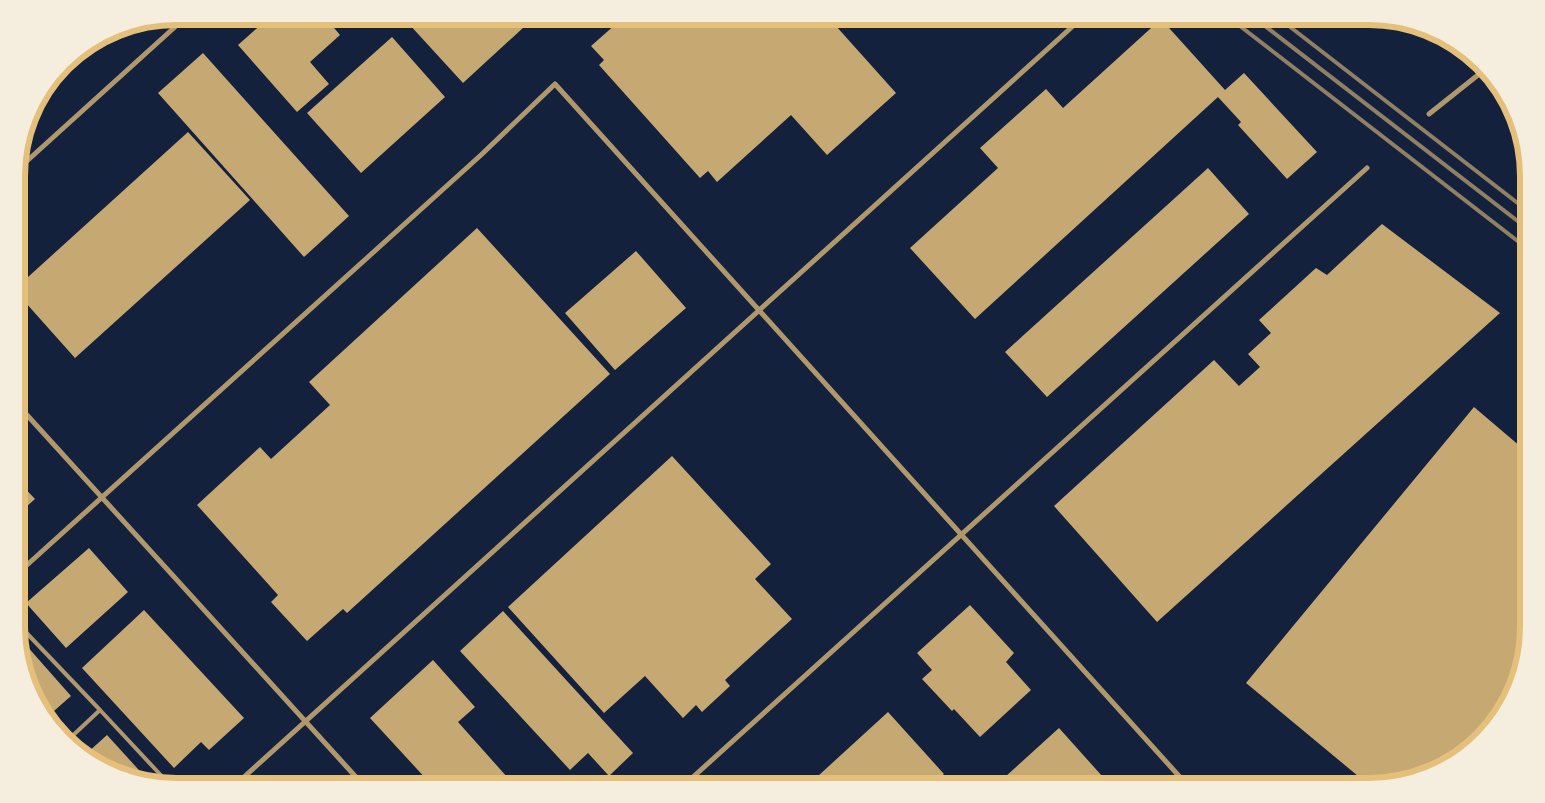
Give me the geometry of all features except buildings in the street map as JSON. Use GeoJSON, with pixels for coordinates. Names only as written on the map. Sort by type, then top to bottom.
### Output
{"type":"FeatureCollection","features":[{"type":"Feature","properties":{"kind":"street"},"geometry":{"type":"LineString","coordinates":[[25,162],[176,25]]}},
{"type":"Feature","properties":{"kind":"street"},"geometry":{"type":"LineString","coordinates":[[243,778],[1074,25]]}},
{"type":"Feature","properties":{"kind":"street"},"geometry":{"type":"LineString","coordinates":[[1429,114],[1480,73]]}},
{"type":"Feature","properties":{"kind":"street"},"geometry":{"type":"LineString","coordinates":[[25,568],[481,155],[555,84],[1181,778]]}},
{"type":"Feature","properties":{"kind":"street"},"geometry":{"type":"LineString","coordinates":[[692,778],[1367,168]]}},
{"type":"Feature","properties":{"kind":"street"},"geometry":{"type":"LineString","coordinates":[[25,413],[357,778]]}},
{"type":"Feature","properties":{"kind":"lane"},"geometry":{"type":"LineString","coordinates":[[25,632],[163,777]]}},
{"type":"Feature","properties":{"kind":"lane"},"geometry":{"type":"LineString","coordinates":[[72,737],[100,710]]}},
{"type":"Feature","properties":{"kind":"railway"},"geometry":{"type":"LineString","coordinates":[[1239,25],[1520,243]]}},
{"type":"Feature","properties":{"kind":"railway"},"geometry":{"type":"LineString","coordinates":[[1264,25],[1520,223]]}},
{"type":"Feature","properties":{"kind":"railway"},"geometry":{"type":"LineString","coordinates":[[1288,25],[1520,205]]}}]}
